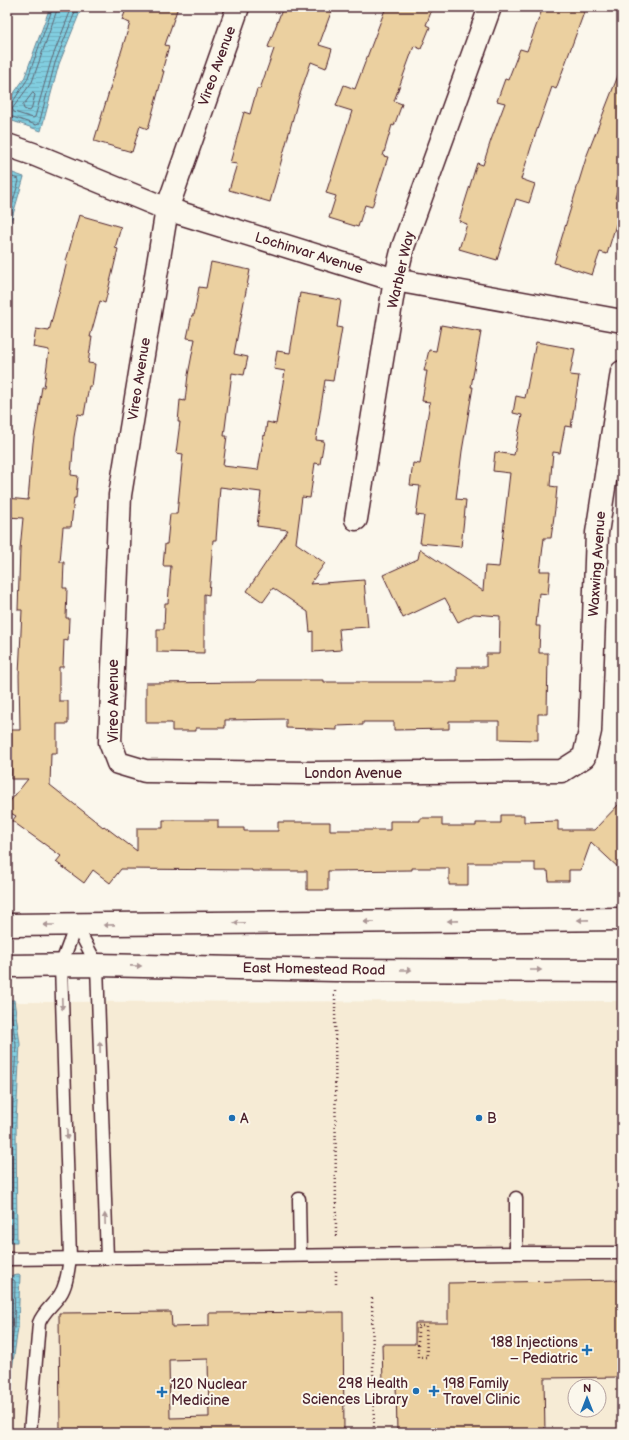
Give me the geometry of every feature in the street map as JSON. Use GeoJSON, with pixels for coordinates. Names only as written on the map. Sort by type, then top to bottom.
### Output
{"type":"FeatureCollection","features":[{"type":"Feature","properties":{"kind":"street","name":"Vireo Avenue"},"geometry":{"type":"LineString","coordinates":[[118,763],[110,742],[120,495],[167,209],[238,7]]}},
{"type":"Feature","properties":{"kind":"street","name":"Warbler Way"},"geometry":{"type":"LineString","coordinates":[[356,519],[396,280],[403,247],[490,7]]}},
{"type":"Feature","properties":{"kind":"street","name":"Lochinvar Avenue"},"geometry":{"type":"LineString","coordinates":[[7,145],[33,154],[167,209],[396,280],[622,321]]}},
{"type":"Feature","properties":{"kind":"street","name":"Waxwing Avenue"},"geometry":{"type":"LineString","coordinates":[[584,757],[590,731],[597,533],[622,372]]}},
{"type":"Feature","properties":{"kind":"street","name":"London Avenue"},"geometry":{"type":"LineString","coordinates":[[118,763],[145,771],[310,774],[562,771],[584,757]]}},
{"type":"Feature","properties":{"kind":"street"},"geometry":{"type":"LineString","coordinates":[[7,925],[622,919]]}},
{"type":"Feature","properties":{"kind":"street","name":"East Homestead Road"},"geometry":{"type":"LineString","coordinates":[[7,966],[97,965],[335,970],[622,971]]}},
{"type":"Feature","properties":{"kind":"lane"},"geometry":{"type":"LineString","coordinates":[[30,1433],[39,1323],[41,1316],[60,1295],[64,1287],[70,1258],[61,965],[76,925]]}},
{"type":"Feature","properties":{"kind":"lane"},"geometry":{"type":"LineString","coordinates":[[76,925],[97,965],[106,1258]]}},
{"type":"Feature","properties":{"kind":"lane"},"geometry":{"type":"LineString","coordinates":[[516,1198],[516,1253]]}},
{"type":"Feature","properties":{"kind":"lane"},"geometry":{"type":"LineString","coordinates":[[299,1200],[300,1255]]}},
{"type":"Feature","properties":{"kind":"lane"},"geometry":{"type":"LineString","coordinates":[[7,1260],[300,1255],[622,1253]]}},
{"type":"Feature","properties":{"kind":"path"},"geometry":{"type":"LineString","coordinates":[[335,970],[336,1285]]}},
{"type":"Feature","properties":{"kind":"path"},"geometry":{"type":"LineString","coordinates":[[372,1298],[374,1433]]}},
{"type":"Feature","properties":{"kind":"path"},"geometry":{"type":"LineString","coordinates":[[418,1326],[426,1326],[427,1357],[418,1357],[418,1326]]}},
{"type":"Feature","properties":{"kind":"shaded area"},"geometry":{"type":"Polygon","coordinates":[[[622,1001],[622,1433],[7,1433],[7,1002],[622,1001]]]}},
{"type":"Feature","properties":{"kind":"water"},"geometry":{"type":"Polygon","coordinates":[[[50,7],[82,7],[59,64],[41,131],[7,119],[7,103],[24,79],[50,7]]]}},
{"type":"Feature","properties":{"kind":"water"},"geometry":{"type":"Polygon","coordinates":[[[7,171],[24,177],[7,235],[7,171]]]}},
{"type":"Feature","properties":{"kind":"water"},"geometry":{"type":"Polygon","coordinates":[[[7,1000],[14,1000],[20,1044],[16,1121],[17,1242],[7,1242],[7,1000]]]}},
{"type":"Feature","properties":{"kind":"water"},"geometry":{"type":"Polygon","coordinates":[[[20,1275],[18,1328],[7,1403],[7,1276],[20,1275]]]}},
{"type":"Feature","properties":{"kind":"building"},"geometry":{"type":"Polygon","coordinates":[[[127,7],[178,7],[165,45],[169,46],[162,71],[164,71],[148,129],[140,126],[132,152],[94,141],[130,23],[122,20],[127,7]]]}},
{"type":"Feature","properties":{"kind":"building"},"geometry":{"type":"Polygon","coordinates":[[[283,7],[333,7],[319,45],[332,49],[326,68],[311,62],[298,100],[270,202],[229,190],[237,164],[230,163],[244,112],[250,114],[257,89],[260,89],[274,49],[268,47],[283,7]]]}},
{"type":"Feature","properties":{"kind":"building"},"geometry":{"type":"Polygon","coordinates":[[[386,7],[433,7],[426,25],[430,27],[421,49],[414,46],[394,101],[402,104],[394,126],[392,125],[383,156],[388,157],[372,207],[365,205],[358,227],[329,218],[336,196],[326,193],[352,111],[336,106],[344,85],[355,89],[386,7]]]}},
{"type":"Feature","properties":{"kind":"building"},"geometry":{"type":"Polygon","coordinates":[[[543,7],[586,7],[556,89],[552,87],[521,179],[535,184],[529,203],[516,199],[497,260],[459,249],[467,224],[459,221],[477,163],[483,165],[505,103],[497,101],[505,79],[508,80],[520,49],[527,51],[543,7]]]}},
{"type":"Feature","properties":{"kind":"building"},"geometry":{"type":"Polygon","coordinates":[[[621,68],[622,175],[615,198],[622,200],[622,205],[607,254],[600,252],[592,275],[554,263],[587,155],[621,68]]]}},
{"type":"Feature","properties":{"kind":"building"},"geometry":{"type":"Polygon","coordinates":[[[79,215],[121,227],[115,248],[118,249],[105,303],[100,301],[90,337],[92,337],[88,363],[95,364],[92,386],[89,386],[84,415],[78,414],[74,437],[71,475],[78,476],[76,498],[74,498],[71,527],[63,527],[60,562],[64,562],[63,588],[67,588],[66,618],[69,618],[68,641],[64,640],[63,667],[59,667],[59,701],[68,701],[68,724],[57,724],[57,753],[51,753],[50,785],[103,827],[104,826],[137,851],[137,828],[163,828],[163,820],[218,820],[218,828],[244,828],[244,831],[278,831],[278,822],[330,822],[330,830],[390,830],[390,821],[420,821],[420,818],[442,818],[442,826],[476,826],[476,823],[501,823],[501,815],[524,815],[524,822],[558,821],[558,830],[594,830],[622,801],[622,871],[591,842],[581,870],[569,870],[569,881],[549,881],[548,871],[535,871],[535,863],[468,863],[468,885],[449,885],[449,868],[328,871],[328,890],[307,890],[307,871],[121,869],[110,883],[93,870],[84,883],[56,862],[61,856],[12,821],[16,816],[7,811],[7,805],[28,779],[11,779],[11,730],[20,730],[19,675],[22,610],[18,610],[20,549],[23,518],[7,517],[7,498],[28,500],[33,443],[42,387],[44,387],[49,350],[33,347],[36,329],[49,331],[79,215]]]}},
{"type":"Feature","properties":{"kind":"building"},"geometry":{"type":"Polygon","coordinates":[[[211,262],[250,270],[234,354],[248,357],[244,375],[232,373],[224,436],[227,436],[223,466],[258,470],[267,422],[276,424],[285,371],[274,369],[277,351],[290,353],[300,293],[341,300],[337,327],[342,328],[333,381],[325,380],[316,440],[324,441],[320,464],[315,463],[310,498],[302,497],[296,543],[325,563],[310,584],[364,580],[368,627],[339,629],[341,650],[313,652],[313,631],[310,632],[308,612],[273,588],[263,602],[247,591],[288,530],[257,526],[261,492],[220,487],[216,540],[213,540],[209,595],[204,594],[204,653],[157,652],[157,629],[164,629],[165,603],[168,603],[171,566],[163,566],[165,544],[167,544],[170,514],[177,514],[183,454],[176,453],[180,422],[178,422],[180,400],[185,401],[195,339],[187,338],[192,315],[194,315],[199,287],[206,288],[211,262]]]}},
{"type":"Feature","properties":{"kind":"building"},"geometry":{"type":"Polygon","coordinates":[[[441,325],[481,332],[471,387],[473,387],[462,451],[456,499],[466,500],[461,547],[420,543],[424,516],[416,515],[420,486],[410,485],[413,463],[420,464],[430,402],[422,401],[427,371],[424,371],[429,350],[436,351],[441,325]]]}},
{"type":"Feature","properties":{"kind":"building"},"geometry":{"type":"Polygon","coordinates":[[[536,342],[575,349],[570,375],[579,376],[571,427],[565,426],[560,453],[553,452],[550,486],[557,487],[555,509],[551,538],[544,538],[540,571],[550,571],[548,594],[539,593],[536,626],[540,626],[539,653],[548,653],[547,714],[538,714],[538,740],[499,739],[499,721],[449,721],[449,729],[394,730],[394,722],[363,722],[363,725],[337,726],[337,730],[286,728],[286,719],[225,720],[225,728],[196,728],[196,731],[172,731],[172,723],[146,723],[146,683],[256,682],[258,680],[324,680],[324,682],[457,682],[457,667],[486,667],[486,654],[499,654],[500,616],[474,614],[458,622],[445,598],[403,618],[383,575],[418,559],[420,549],[483,591],[485,566],[499,567],[510,473],[493,471],[495,452],[514,455],[522,415],[513,413],[516,396],[525,398],[536,342]]]}},
{"type":"Feature","properties":{"kind":"building"},"geometry":{"type":"Polygon","coordinates":[[[622,1280],[622,1377],[544,1378],[545,1433],[397,1433],[396,1382],[383,1382],[382,1344],[415,1344],[415,1323],[448,1323],[448,1283],[622,1280]]]}},
{"type":"Feature","properties":{"kind":"building"},"geometry":{"type":"Polygon","coordinates":[[[171,1312],[172,1327],[209,1326],[209,1313],[343,1312],[344,1433],[60,1433],[59,1313],[171,1312]],[[208,1359],[169,1360],[170,1418],[209,1417],[208,1359]]]}},
{"type":"Feature","properties":{"kind":"place","name":"A"},"geometry":{"type":"Point","coordinates":[232,1118]}},
{"type":"Feature","properties":{"kind":"place","name":"B"},"geometry":{"type":"Point","coordinates":[479,1118]}},
{"type":"Feature","properties":{"kind":"place","name":"188 Injections – Pediatric"},"geometry":{"type":"Point","coordinates":[587,1350]}},
{"type":"Feature","properties":{"kind":"place","name":"298 Health Sciences Library"},"geometry":{"type":"Point","coordinates":[416,1391]}},
{"type":"Feature","properties":{"kind":"place","name":"198 Family Travel Clinic"},"geometry":{"type":"Point","coordinates":[434,1391]}},
{"type":"Feature","properties":{"kind":"place","name":"120 Nuclear Medicine"},"geometry":{"type":"Point","coordinates":[162,1392]}}]}
